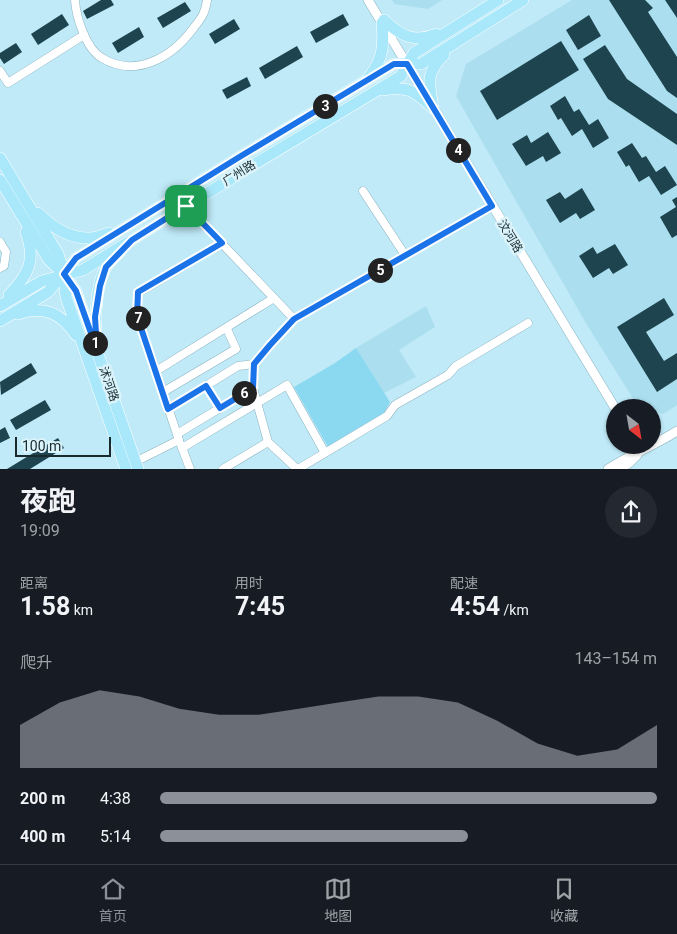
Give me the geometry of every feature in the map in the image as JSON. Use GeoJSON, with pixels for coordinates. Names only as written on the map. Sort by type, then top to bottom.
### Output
{"type":"FeatureCollection","features":[{"type":"Feature","properties":{"kind":"main road","name":"广州路"},"geometry":{"type":"LineString","coordinates":[[0,306],[42,281],[83,270],[402,76],[414,53],[498,0]]}},
{"type":"Feature","properties":{"kind":"main road","name":"广州路"},"geometry":{"type":"LineString","coordinates":[[1,321],[48,292],[76,258],[123,229],[394,64],[421,64],[523,0]]}},
{"type":"Feature","properties":{"kind":"main road"},"geometry":{"type":"LineString","coordinates":[[383,22],[409,37],[424,39],[452,28]]}},
{"type":"Feature","properties":{"kind":"main road"},"geometry":{"type":"LineString","coordinates":[[365,82],[377,66],[382,52],[384,41],[383,22]]}},
{"type":"Feature","properties":{"kind":"main road"},"geometry":{"type":"LineString","coordinates":[[433,108],[429,85],[430,72],[457,41]]}},
{"type":"Feature","properties":{"kind":"main road"},"geometry":{"type":"LineString","coordinates":[[377,90],[406,88],[418,94],[433,108]]}},
{"type":"Feature","properties":{"kind":"main road","name":"沭河路"},"geometry":{"type":"LineString","coordinates":[[0,158],[22,205]]}},
{"type":"Feature","properties":{"kind":"main road","name":"沭河路"},"geometry":{"type":"LineString","coordinates":[[0,180],[22,205],[58,254],[64,274],[66,297],[85,350],[133,466]]}},
{"type":"Feature","properties":{"kind":"main road"},"geometry":{"type":"LineString","coordinates":[[22,205],[49,224],[72,236],[91,238],[123,229]]}},
{"type":"Feature","properties":{"kind":"main road"},"geometry":{"type":"LineString","coordinates":[[0,306],[21,283],[30,266],[31,245],[22,205]]}},
{"type":"Feature","properties":{"kind":"main road"},"geometry":{"type":"LineString","coordinates":[[97,350],[95,317],[103,276],[106,267],[132,240]]}},
{"type":"Feature","properties":{"kind":"main road","name":"沭河路"},"geometry":{"type":"LineString","coordinates":[[64,274],[76,291],[97,350],[133,466]]}},
{"type":"Feature","properties":{"kind":"main road"},"geometry":{"type":"LineString","coordinates":[[1,321],[27,311],[51,312],[67,323],[85,350]]}},
{"type":"Feature","properties":{"kind":"street"},"geometry":{"type":"LineString","coordinates":[[75,0],[76,12],[87,41],[101,58],[129,68],[159,60],[183,42],[206,12],[207,0]]}},
{"type":"Feature","properties":{"kind":"street","name":"汶河路"},"geometry":{"type":"LineString","coordinates":[[368,0],[383,22]]}},
{"type":"Feature","properties":{"kind":"street","name":"汶河路"},"geometry":{"type":"LineString","coordinates":[[372,0],[433,108],[610,399]]}},
{"type":"Feature","properties":{"kind":"street"},"geometry":{"type":"LineString","coordinates":[[0,71],[8,83],[84,35]]}},
{"type":"Feature","properties":{"kind":"street"},"geometry":{"type":"LineString","coordinates":[[363,191],[406,255]]}},
{"type":"Feature","properties":{"kind":"street"},"geometry":{"type":"LineString","coordinates":[[186,206],[294,319]]}},
{"type":"Feature","properties":{"kind":"street"},"geometry":{"type":"LineString","coordinates":[[492,206],[294,319],[254,364],[253,388],[268,442],[298,469],[387,416],[395,405],[528,323]]}},
{"type":"Feature","properties":{"kind":"street"},"geometry":{"type":"LineString","coordinates":[[0,242],[6,252],[4,266],[0,268]]}},
{"type":"Feature","properties":{"kind":"street"},"geometry":{"type":"LineString","coordinates":[[190,469],[137,316],[138,292],[222,243]]}},
{"type":"Feature","properties":{"kind":"street"},"geometry":{"type":"LineString","coordinates":[[156,371],[227,329],[274,298]]}},
{"type":"Feature","properties":{"kind":"street"},"geometry":{"type":"LineString","coordinates":[[163,392],[236,349],[227,329]]}},
{"type":"Feature","properties":{"kind":"street"},"geometry":{"type":"LineString","coordinates":[[168,409],[238,366],[254,364]]}},
{"type":"Feature","properties":{"kind":"street"},"geometry":{"type":"LineString","coordinates":[[182,448],[286,385],[325,453]]}},
{"type":"Feature","properties":{"kind":"street"},"geometry":{"type":"LineString","coordinates":[[206,386],[220,408]]}},
{"type":"Feature","properties":{"kind":"street"},"geometry":{"type":"LineString","coordinates":[[133,466],[253,388]]}},
{"type":"Feature","properties":{"kind":"street"},"geometry":{"type":"LineString","coordinates":[[661,434],[677,424]]}},
{"type":"Feature","properties":{"kind":"street"},"geometry":{"type":"LineString","coordinates":[[661,441],[677,430]]}},
{"type":"Feature","properties":{"kind":"street"},"geometry":{"type":"LineString","coordinates":[[223,469],[268,442]]}},
{"type":"Feature","properties":{"kind":"street"},"geometry":{"type":"LineString","coordinates":[[608,469],[631,454]]}},
{"type":"Feature","properties":{"kind":"street"},"geometry":{"type":"LineString","coordinates":[[620,469],[629,463],[636,454]]}},
{"type":"Feature","properties":{"kind":"shaded area"},"geometry":{"type":"Polygon","coordinates":[[[392,0],[442,0],[428,9],[394,4],[392,0]]]}},
{"type":"Feature","properties":{"kind":"shaded area"},"geometry":{"type":"Polygon","coordinates":[[[572,0],[677,0],[677,405],[663,414],[661,413],[661,399],[633,399],[587,325],[456,96],[466,64],[572,0]]]}},
{"type":"Feature","properties":{"kind":"shaded area"},"geometry":{"type":"Polygon","coordinates":[[[426,306],[435,327],[399,350],[416,377],[384,393],[356,348],[426,306]]]}},
{"type":"Feature","properties":{"kind":"shaded area"},"geometry":{"type":"Polygon","coordinates":[[[356,348],[390,402],[384,413],[328,447],[294,387],[335,363],[356,348]]]}},
{"type":"Feature","properties":{"kind":"building"},"geometry":{"type":"Polygon","coordinates":[[[101,0],[111,0],[114,5],[87,19],[83,11],[101,0]]]}},
{"type":"Feature","properties":{"kind":"building"},"geometry":{"type":"Polygon","coordinates":[[[609,0],[645,0],[653,8],[648,12],[677,57],[677,98],[667,91],[609,0]]]}},
{"type":"Feature","properties":{"kind":"building"},"geometry":{"type":"Polygon","coordinates":[[[665,0],[677,0],[677,18],[665,0]]]}},
{"type":"Feature","properties":{"kind":"building"},"geometry":{"type":"Polygon","coordinates":[[[185,2],[191,11],[163,28],[157,18],[185,2]]]}},
{"type":"Feature","properties":{"kind":"building"},"geometry":{"type":"Polygon","coordinates":[[[62,14],[69,25],[38,45],[31,34],[62,14]]]}},
{"type":"Feature","properties":{"kind":"building"},"geometry":{"type":"Polygon","coordinates":[[[343,14],[349,25],[316,43],[310,32],[343,14]]]}},
{"type":"Feature","properties":{"kind":"building"},"geometry":{"type":"Polygon","coordinates":[[[589,15],[601,36],[578,50],[566,30],[589,15]]]}},
{"type":"Feature","properties":{"kind":"building"},"geometry":{"type":"Polygon","coordinates":[[[234,19],[240,29],[215,44],[209,34],[234,19]]]}},
{"type":"Feature","properties":{"kind":"building"},"geometry":{"type":"Polygon","coordinates":[[[139,27],[144,37],[118,53],[112,43],[139,27]]]}},
{"type":"Feature","properties":{"kind":"building"},"geometry":{"type":"Polygon","coordinates":[[[561,41],[579,70],[497,120],[480,91],[561,41]]]}},
{"type":"Feature","properties":{"kind":"building"},"geometry":{"type":"Polygon","coordinates":[[[16,43],[22,52],[4,64],[0,58],[0,53],[16,43]]]}},
{"type":"Feature","properties":{"kind":"building"},"geometry":{"type":"Polygon","coordinates":[[[605,45],[627,79],[677,114],[677,145],[608,99],[583,59],[605,45]]]}},
{"type":"Feature","properties":{"kind":"building"},"geometry":{"type":"Polygon","coordinates":[[[297,46],[303,57],[265,79],[259,68],[297,46]]]}},
{"type":"Feature","properties":{"kind":"building"},"geometry":{"type":"Polygon","coordinates":[[[247,77],[251,86],[227,99],[222,90],[247,77]]]}},
{"type":"Feature","properties":{"kind":"building"},"geometry":{"type":"Polygon","coordinates":[[[565,96],[574,112],[579,109],[589,125],[598,119],[609,138],[593,148],[582,129],[572,136],[561,118],[558,120],[550,106],[565,96]]]}},
{"type":"Feature","properties":{"kind":"building"},"geometry":{"type":"Polygon","coordinates":[[[548,132],[561,153],[546,162],[543,156],[526,166],[512,144],[527,135],[531,143],[548,132]]]}},
{"type":"Feature","properties":{"kind":"building"},"geometry":{"type":"Polygon","coordinates":[[[632,143],[642,158],[646,156],[656,172],[665,166],[677,185],[661,195],[649,176],[639,182],[629,165],[626,167],[617,152],[632,143]]]}},
{"type":"Feature","properties":{"kind":"building"},"geometry":{"type":"Polygon","coordinates":[[[582,188],[595,210],[580,219],[576,213],[560,223],[546,200],[560,192],[565,199],[582,188]]]}},
{"type":"Feature","properties":{"kind":"building"},"geometry":{"type":"Polygon","coordinates":[[[677,197],[677,235],[672,238],[660,217],[676,207],[672,200],[677,197]]]}},
{"type":"Feature","properties":{"kind":"building"},"geometry":{"type":"Polygon","coordinates":[[[615,244],[628,265],[613,274],[609,268],[593,278],[579,256],[593,247],[597,254],[615,244]]]}},
{"type":"Feature","properties":{"kind":"building"},"geometry":{"type":"Polygon","coordinates":[[[664,298],[674,315],[646,332],[664,361],[677,353],[677,379],[657,392],[617,327],[664,298]]]}},
{"type":"Feature","properties":{"kind":"building"},"geometry":{"type":"Polygon","coordinates":[[[31,363],[37,373],[1,395],[0,382],[31,363]]]}},
{"type":"Feature","properties":{"kind":"building"},"geometry":{"type":"Polygon","coordinates":[[[45,400],[51,410],[16,430],[10,420],[45,400]]]}},
{"type":"Feature","properties":{"kind":"building"},"geometry":{"type":"Polygon","coordinates":[[[5,427],[10,438],[0,443],[0,430],[5,427]]]}},
{"type":"Feature","properties":{"kind":"building"},"geometry":{"type":"Polygon","coordinates":[[[58,438],[64,448],[30,469],[7,469],[58,438]]]}},
{"type":"Feature","properties":{"kind":"route"},"geometry":{"type":"LineString","coordinates":[[394,64],[407,64],[492,206],[294,319],[254,364],[253,388],[220,408],[206,386],[168,409],[137,316],[138,292],[222,243],[186,206],[132,240],[106,267],[100,286],[95,317],[97,350],[76,291],[64,274],[76,258],[394,64]]}}]}
